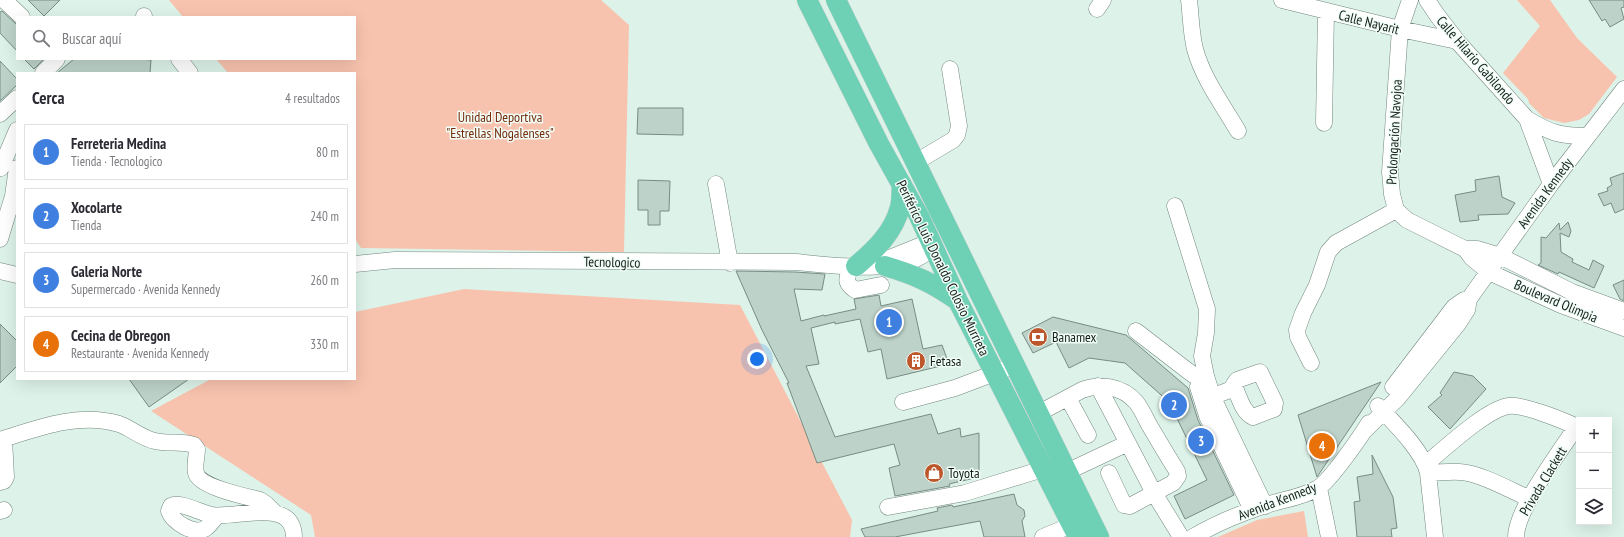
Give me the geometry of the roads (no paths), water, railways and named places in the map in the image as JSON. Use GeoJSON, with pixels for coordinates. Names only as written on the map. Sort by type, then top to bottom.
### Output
{"type":"FeatureCollection","features":[{"type":"Feature","properties":{"kind":"main road","name":"Periférico Luis Donaldo Colosio Murrieta"},"geometry":{"type":"LineString","coordinates":[[807,0],[879,144],[919,216],[958,301],[1075,531]]}},
{"type":"Feature","properties":{"kind":"main road","name":"Periférico Luis Donaldo Colosio Murrieta"},"geometry":{"type":"LineString","coordinates":[[836,0],[925,180],[982,301],[1016,365],[1099,537]]}},
{"type":"Feature","properties":{"kind":"main road"},"geometry":{"type":"LineString","coordinates":[[925,180],[924,195],[931,230],[932,246],[948,261],[967,292],[975,299],[982,301]]}},
{"type":"Feature","properties":{"kind":"main road"},"geometry":{"type":"LineString","coordinates":[[902,185],[900,207],[889,233],[874,250],[865,266],[919,277],[941,289],[958,301]]}},
{"type":"Feature","properties":{"kind":"street"},"geometry":{"type":"LineString","coordinates":[[1189,0],[1195,49],[1201,66],[1210,85],[1238,131]]}},
{"type":"Feature","properties":{"kind":"street","name":"Calle Nayarit"},"geometry":{"type":"LineString","coordinates":[[1282,0],[1400,29],[1457,41]]}},
{"type":"Feature","properties":{"kind":"street","name":"Prolongación Navojoa"},"geometry":{"type":"LineString","coordinates":[[1396,210],[1392,194],[1390,172],[1400,29],[1410,0]]}},
{"type":"Feature","properties":{"kind":"street","name":"Calle Hilario Gabilondo"},"geometry":{"type":"LineString","coordinates":[[1428,0],[1437,15],[1457,41],[1527,119],[1549,132],[1569,136],[1587,136]]}},
{"type":"Feature","properties":{"kind":"street"},"geometry":{"type":"LineString","coordinates":[[3,2],[21,16]]}},
{"type":"Feature","properties":{"kind":"street"},"geometry":{"type":"LineString","coordinates":[[1324,124],[1326,11]]}},
{"type":"Feature","properties":{"kind":"street"},"geometry":{"type":"LineString","coordinates":[[44,72],[56,60]]}},
{"type":"Feature","properties":{"kind":"street"},"geometry":{"type":"LineString","coordinates":[[180,60],[189,72]]}},
{"type":"Feature","properties":{"kind":"street"},"geometry":{"type":"LineString","coordinates":[[916,162],[953,140],[957,136],[958,119],[950,69]]}},
{"type":"Feature","properties":{"kind":"street","name":"Avenida Kennedy"},"geometry":{"type":"LineString","coordinates":[[1193,537],[1205,530],[1258,508],[1279,503],[1319,488],[1334,472],[1410,373],[1465,314],[1469,299],[1551,184],[1624,89]]}},
{"type":"Feature","properties":{"kind":"street"},"geometry":{"type":"LineString","coordinates":[[0,114],[16,99]]}},
{"type":"Feature","properties":{"kind":"street","name":"Calle Hilario Gabilondo"},"geometry":{"type":"LineString","coordinates":[[1527,119],[1551,184]]}},
{"type":"Feature","properties":{"kind":"street"},"geometry":{"type":"LineString","coordinates":[[0,239],[6,182],[16,135]]}},
{"type":"Feature","properties":{"kind":"street"},"geometry":{"type":"LineString","coordinates":[[6,182],[16,169]]}},
{"type":"Feature","properties":{"kind":"street"},"geometry":{"type":"LineString","coordinates":[[716,184],[730,263]]}},
{"type":"Feature","properties":{"kind":"street"},"geometry":{"type":"LineString","coordinates":[[1174,206],[1207,309],[1206,333],[1202,356],[1197,362],[1208,399],[1208,416],[1258,508]]}},
{"type":"Feature","properties":{"kind":"street"},"geometry":{"type":"LineString","coordinates":[[1311,363],[1298,337],[1297,330],[1303,313],[1317,285],[1328,252],[1336,243],[1396,210],[1407,220],[1465,249]]}},
{"type":"Feature","properties":{"kind":"street","name":"Tecnologico"},"geometry":{"type":"LineString","coordinates":[[356,264],[395,260],[730,263],[796,262],[865,266],[922,245],[932,246]]}},
{"type":"Feature","properties":{"kind":"street","name":"Boulevard Olimpia"},"geometry":{"type":"LineString","coordinates":[[1465,249],[1477,249],[1500,256],[1572,292],[1624,311]]}},
{"type":"Feature","properties":{"kind":"street","name":"Boulevard Olimpia"},"geometry":{"type":"LineString","coordinates":[[1465,249],[1472,258],[1489,272],[1561,305],[1624,328]]}},
{"type":"Feature","properties":{"kind":"street"},"geometry":{"type":"LineString","coordinates":[[865,266],[847,280],[850,286],[856,290],[881,285]]}},
{"type":"Feature","properties":{"kind":"street"},"geometry":{"type":"LineString","coordinates":[[0,271],[16,275]]}},
{"type":"Feature","properties":{"kind":"street"},"geometry":{"type":"LineString","coordinates":[[1136,331],[1200,376]]}},
{"type":"Feature","properties":{"kind":"street"},"geometry":{"type":"LineString","coordinates":[[903,402],[955,388],[1016,365]]}},
{"type":"Feature","properties":{"kind":"street"},"geometry":{"type":"LineString","coordinates":[[1039,413],[1082,390],[1098,386],[1114,388],[1124,392],[1135,401],[1177,471],[1178,476],[1173,483],[1134,506],[1127,506],[1124,504],[1109,473]]}},
{"type":"Feature","properties":{"kind":"street"},"geometry":{"type":"LineString","coordinates":[[1098,386],[1154,493],[1181,537]]}},
{"type":"Feature","properties":{"kind":"street"},"geometry":{"type":"LineString","coordinates":[[1208,399],[1235,388]]}},
{"type":"Feature","properties":{"kind":"street"},"geometry":{"type":"LineString","coordinates":[[1068,398],[1088,435]]}},
{"type":"Feature","properties":{"kind":"street"},"geometry":{"type":"LineString","coordinates":[[1427,468],[1491,412],[1509,406],[1521,406],[1576,426]]}},
{"type":"Feature","properties":{"kind":"street"},"geometry":{"type":"LineString","coordinates":[[1381,410],[1403,433],[1427,468],[1435,537]]}},
{"type":"Feature","properties":{"kind":"street"},"geometry":{"type":"LineString","coordinates":[[0,482],[6,477],[2,439],[46,425],[74,420],[105,421],[125,426],[154,441],[192,444],[197,449],[195,472],[198,478],[220,489],[260,500],[275,513]]}},
{"type":"Feature","properties":{"kind":"street","name":"Privada Clackett"},"geometry":{"type":"LineString","coordinates":[[1516,537],[1519,518],[1576,430]]}},
{"type":"Feature","properties":{"kind":"street"},"geometry":{"type":"LineString","coordinates":[[888,507],[965,493],[1067,471],[1128,443]]}},
{"type":"Feature","properties":{"kind":"street"},"geometry":{"type":"LineString","coordinates":[[1427,468],[1468,473],[1479,476],[1530,499]]}},
{"type":"Feature","properties":{"kind":"street"},"geometry":{"type":"LineString","coordinates":[[1319,488],[1329,537]]}},
{"type":"Feature","properties":{"kind":"street"},"geometry":{"type":"LineString","coordinates":[[217,516],[241,512],[275,513],[285,517],[292,524],[294,537]]}},
{"type":"Feature","properties":{"kind":"street"},"geometry":{"type":"LineString","coordinates":[[1043,537],[1075,531]]}},
{"type":"Feature","properties":{"kind":"place","name":"Ferreteria Medina"},"geometry":{"type":"Point","coordinates":[889,322]}},
{"type":"Feature","properties":{"kind":"place","name":"Banamex"},"geometry":{"type":"Point","coordinates":[1038,337]}},
{"type":"Feature","properties":{"kind":"place","name":"Fetasa"},"geometry":{"type":"Point","coordinates":[916,361]}},
{"type":"Feature","properties":{"kind":"place","name":"Xocolarte"},"geometry":{"type":"Point","coordinates":[1174,405]}},
{"type":"Feature","properties":{"kind":"place","name":"Galeria Norte"},"geometry":{"type":"Point","coordinates":[1201,441]}},
{"type":"Feature","properties":{"kind":"place","name":"Cecina de Obregon"},"geometry":{"type":"Point","coordinates":[1322,446]}},
{"type":"Feature","properties":{"kind":"place","name":"Toyota"},"geometry":{"type":"Point","coordinates":[934,473]}},
{"type":"Feature","properties":{"kind":"park label","name":"Unidad Deportiva \"Estrellas Nogalenses\""},"geometry":{"type":"Point","coordinates":[500,126]}}]}
